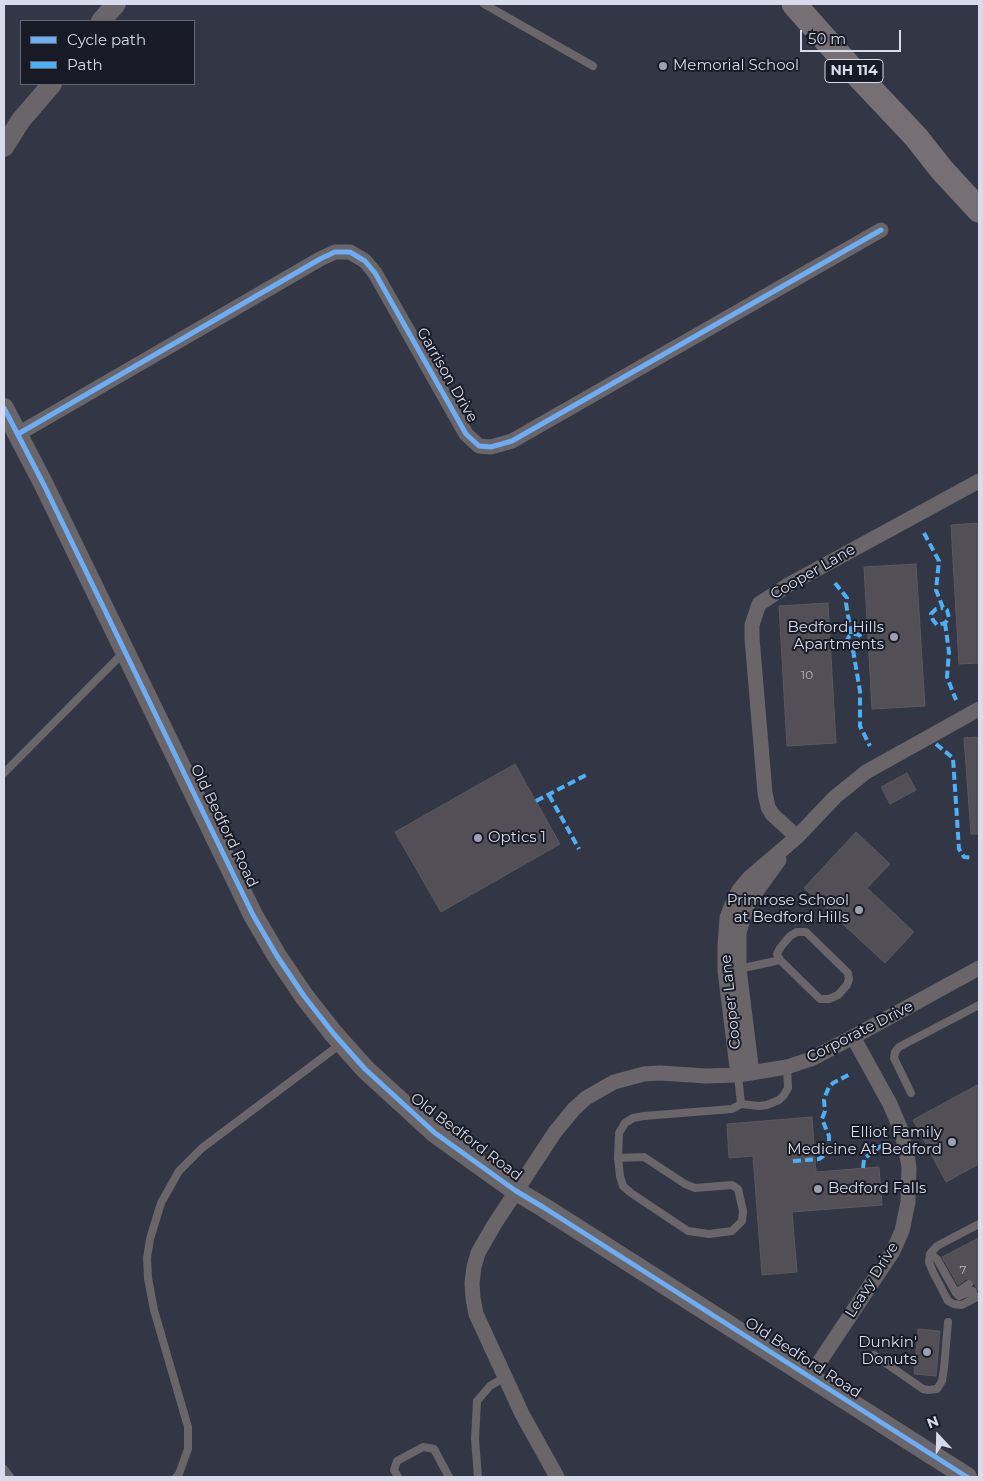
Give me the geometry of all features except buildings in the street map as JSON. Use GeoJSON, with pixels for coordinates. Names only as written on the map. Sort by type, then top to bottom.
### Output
{"type":"FeatureCollection","features":[{"type":"Feature","properties":{"kind":"main road","name":"NH 114"},"geometry":{"type":"LineString","coordinates":[[794,4],[916,137],[942,170],[979,210]]}},
{"type":"Feature","properties":{"kind":"main road","name":"NH 114"},"geometry":{"type":"LineString","coordinates":[[916,137],[954,168],[979,194]]}},
{"type":"Feature","properties":{"kind":"street"},"geometry":{"type":"LineString","coordinates":[[102,20],[116,4]]}},
{"type":"Feature","properties":{"kind":"street"},"geometry":{"type":"LineString","coordinates":[[4,147],[21,120],[51,85]]}},
{"type":"Feature","properties":{"kind":"street","name":"Garrison Drive"},"geometry":{"type":"LineString","coordinates":[[18,434],[320,259],[335,252],[350,252],[365,260],[375,273],[466,434],[479,446],[491,447],[512,441],[881,230]]}},
{"type":"Feature","properties":{"kind":"street","name":"Old Bedford Road"},"geometry":{"type":"LineString","coordinates":[[4,408],[125,650],[253,915],[277,956],[304,996],[365,1069],[435,1133],[516,1191],[543,1206],[967,1477]]}},
{"type":"Feature","properties":{"kind":"street","name":"Cooper Lane"},"geometry":{"type":"LineString","coordinates":[[797,837],[772,814],[765,793],[752,638],[752,625],[759,604],[821,566],[979,481]]}},
{"type":"Feature","properties":{"kind":"street","name":"Cooper Lane"},"geometry":{"type":"LineString","coordinates":[[745,1074],[725,970],[727,918],[736,896],[750,878],[797,837],[834,798],[866,772],[979,709]]}},
{"type":"Feature","properties":{"kind":"street","name":"Cooper Lane"},"geometry":{"type":"LineString","coordinates":[[745,1074],[739,933],[746,908],[753,896],[797,837]]}},
{"type":"Feature","properties":{"kind":"street","name":"Corporate Drive"},"geometry":{"type":"LineString","coordinates":[[516,1191],[555,1132],[574,1109],[600,1089],[629,1077],[644,1074],[660,1073],[706,1076],[745,1074],[787,1067],[811,1059],[854,1037],[979,968]]}},
{"type":"Feature","properties":{"kind":"street","name":"Leavy Drive"},"geometry":{"type":"LineString","coordinates":[[810,1376],[893,1251],[902,1231],[908,1202],[909,1167],[900,1130],[890,1104],[854,1037]]}},
{"type":"Feature","properties":{"kind":"street","name":"Old Bedford Road"},"geometry":{"type":"LineString","coordinates":[[516,1191],[478,1253],[472,1283],[473,1298],[476,1314],[522,1414],[557,1477]]}},
{"type":"Feature","properties":{"kind":"lane"},"geometry":{"type":"LineString","coordinates":[[484,4],[593,66]]}},
{"type":"Feature","properties":{"kind":"lane"},"geometry":{"type":"LineString","coordinates":[[4,773],[125,650]]}},
{"type":"Feature","properties":{"kind":"lane"},"geometry":{"type":"LineString","coordinates":[[797,932],[806,932],[848,973],[849,979],[847,985],[838,995],[829,999],[820,999],[780,960],[777,954],[790,936],[797,932]]}},
{"type":"Feature","properties":{"kind":"lane"},"geometry":{"type":"LineString","coordinates":[[739,968],[780,960]]}},
{"type":"Feature","properties":{"kind":"lane"},"geometry":{"type":"LineString","coordinates":[[911,1093],[894,1058],[895,1052],[899,1047],[979,1005]]}},
{"type":"Feature","properties":{"kind":"lane"},"geometry":{"type":"LineString","coordinates":[[176,1477],[179,1474],[188,1450],[188,1427],[154,1310],[148,1278],[147,1258],[150,1239],[160,1202],[179,1171],[202,1148],[342,1043]]}},
{"type":"Feature","properties":{"kind":"lane"},"geometry":{"type":"LineString","coordinates":[[618,1158],[644,1157],[685,1184],[695,1188],[732,1185],[738,1189],[742,1221],[732,1231],[709,1234],[688,1231],[631,1193],[623,1186],[620,1176],[618,1158],[619,1133],[625,1123],[633,1118],[732,1109],[741,1104],[767,1105],[779,1100],[788,1088],[787,1067]]}},
{"type":"Feature","properties":{"kind":"lane"},"geometry":{"type":"LineString","coordinates":[[741,1104],[745,1074]]}},
{"type":"Feature","properties":{"kind":"lane"},"geometry":{"type":"LineString","coordinates":[[974,1290],[962,1305],[948,1301],[929,1262],[930,1254],[937,1246],[979,1224]]}},
{"type":"Feature","properties":{"kind":"lane"},"geometry":{"type":"LineString","coordinates":[[930,1254],[937,1259],[959,1296],[974,1290]]}},
{"type":"Feature","properties":{"kind":"lane"},"geometry":{"type":"LineString","coordinates":[[874,1356],[923,1389],[937,1389],[942,1381],[948,1322]]}},
{"type":"Feature","properties":{"kind":"lane"},"geometry":{"type":"LineString","coordinates":[[478,1477],[475,1439],[477,1401],[490,1386],[505,1377]]}},
{"type":"Feature","properties":{"kind":"lane"},"geometry":{"type":"LineString","coordinates":[[398,1477],[394,1470],[397,1461],[423,1447],[434,1449],[449,1477]]}},
{"type":"Feature","properties":{"kind":"lane"},"geometry":{"type":"LineString","coordinates":[[4,1469],[10,1477]]}},
{"type":"Feature","properties":{"kind":"marked path"},"geometry":{"type":"LineString","coordinates":[[924,533],[939,561],[936,590],[943,608],[947,610],[949,618],[945,623],[937,625],[931,614],[936,609],[943,608]]}},
{"type":"Feature","properties":{"kind":"marked path"},"geometry":{"type":"LineString","coordinates":[[835,583],[847,598],[846,603],[851,634]]}},
{"type":"Feature","properties":{"kind":"marked path"},"geometry":{"type":"LineString","coordinates":[[945,623],[949,652],[947,677],[956,700]]}},
{"type":"Feature","properties":{"kind":"marked path"},"geometry":{"type":"LineString","coordinates":[[852,634],[858,634],[863,639],[863,642],[861,648],[852,650],[847,645],[847,639],[852,634]]}},
{"type":"Feature","properties":{"kind":"marked path"},"geometry":{"type":"LineString","coordinates":[[853,650],[860,691],[860,726],[870,746]]}},
{"type":"Feature","properties":{"kind":"marked path"},"geometry":{"type":"LineString","coordinates":[[936,744],[953,758],[959,849],[964,857],[973,858]]}},
{"type":"Feature","properties":{"kind":"marked path"},"geometry":{"type":"LineString","coordinates":[[536,801],[588,774]]}},
{"type":"Feature","properties":{"kind":"marked path"},"geometry":{"type":"LineString","coordinates":[[549,795],[579,849]]}},
{"type":"Feature","properties":{"kind":"marked path"},"geometry":{"type":"LineString","coordinates":[[793,1161],[819,1159],[826,1154],[829,1136],[822,1119],[825,1111],[824,1100],[829,1087],[833,1083],[852,1073]]}},
{"type":"Feature","properties":{"kind":"marked path"},"geometry":{"type":"LineString","coordinates":[[863,1168],[866,1157],[888,1143]]}},
{"type":"Feature","properties":{"kind":"cycle path"},"geometry":{"type":"LineString","coordinates":[[18,434],[320,259],[335,252],[350,252],[365,261],[375,273],[466,434],[479,446],[491,447],[512,441],[881,230]]}},
{"type":"Feature","properties":{"kind":"cycle path"},"geometry":{"type":"LineString","coordinates":[[4,408],[44,485],[253,915],[277,956],[304,996],[365,1069],[435,1133],[516,1191],[967,1477]]}},
{"type":"Feature","properties":{"kind":"place","name":"Memorial School"},"geometry":{"type":"Point","coordinates":[663,66]}},
{"type":"Feature","properties":{"kind":"place","name":"Bedford Hills Apartments"},"geometry":{"type":"Point","coordinates":[894,637]}},
{"type":"Feature","properties":{"kind":"place","name":"Optics 1"},"geometry":{"type":"Point","coordinates":[478,838]}},
{"type":"Feature","properties":{"kind":"place","name":"Primrose School at Bedford Hills"},"geometry":{"type":"Point","coordinates":[859,910]}},
{"type":"Feature","properties":{"kind":"place","name":"Elliot Family Medicine At Bedford"},"geometry":{"type":"Point","coordinates":[952,1142]}},
{"type":"Feature","properties":{"kind":"place","name":"Bedford Falls"},"geometry":{"type":"Point","coordinates":[818,1189]}},
{"type":"Feature","properties":{"kind":"place","name":"Dunkin' Donuts"},"geometry":{"type":"Point","coordinates":[927,1352]}}]}
